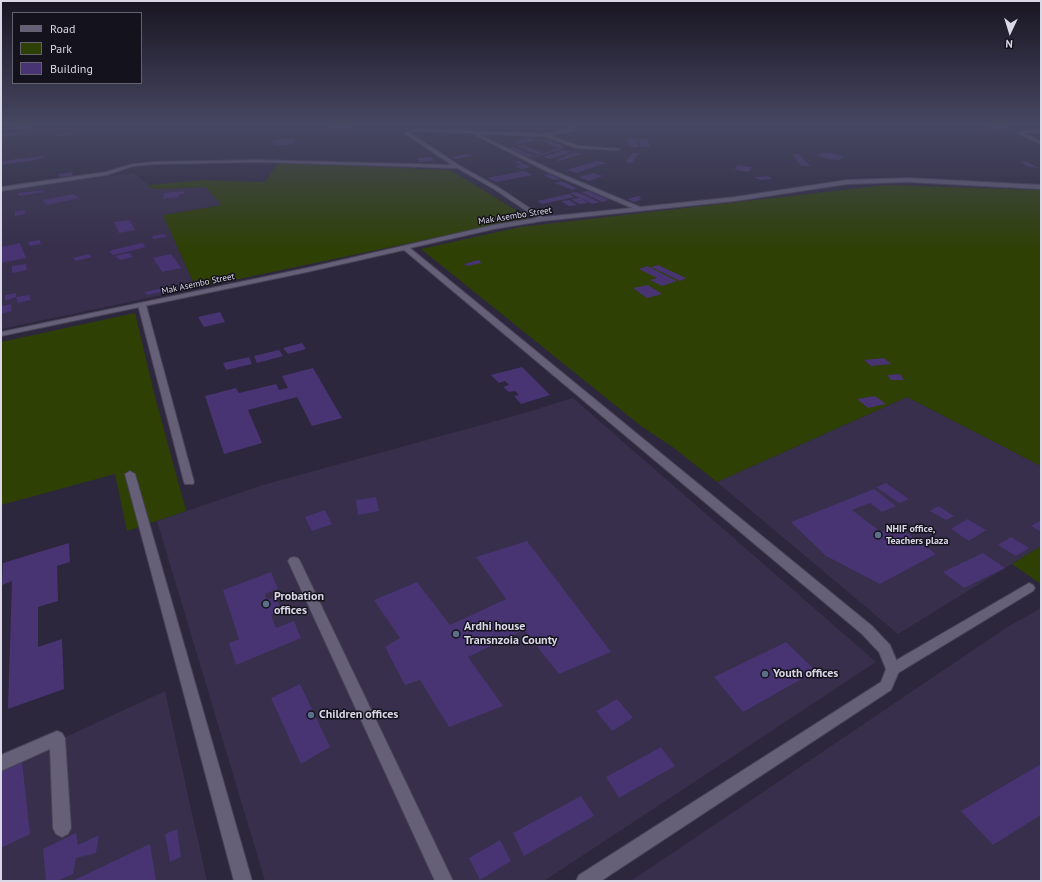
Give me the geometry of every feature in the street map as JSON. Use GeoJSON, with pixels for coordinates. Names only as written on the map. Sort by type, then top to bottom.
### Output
{"type":"FeatureCollection","features":[{"type":"Feature","properties":{"kind":"street"},"geometry":{"type":"LineString","coordinates":[[1,189],[107,173],[126,167]]}},
{"type":"Feature","properties":{"kind":"street"},"geometry":{"type":"LineString","coordinates":[[434,167],[458,168],[496,188],[542,219]]}},
{"type":"Feature","properties":{"kind":"street"},"geometry":{"type":"LineString","coordinates":[[542,167],[641,210]]}},
{"type":"Feature","properties":{"kind":"street","name":"Mak Asembo Street"},"geometry":{"type":"LineString","coordinates":[[1,334],[142,305],[494,227],[542,219],[641,210],[735,199],[848,182],[908,180],[1041,187]]}},
{"type":"Feature","properties":{"kind":"street"},"geometry":{"type":"LineString","coordinates":[[405,247],[867,630],[885,649],[893,669]]}},
{"type":"Feature","properties":{"kind":"street"},"geometry":{"type":"LineString","coordinates":[[142,305],[190,482]]}},
{"type":"Feature","properties":{"kind":"street"},"geometry":{"type":"LineString","coordinates":[[130,474],[243,881]]}},
{"type":"Feature","properties":{"kind":"street"},"geometry":{"type":"LineString","coordinates":[[294,561],[444,881]]}},
{"type":"Feature","properties":{"kind":"street"},"geometry":{"type":"LineString","coordinates":[[585,881],[886,686],[893,669],[1029,588]]}},
{"type":"Feature","properties":{"kind":"street"},"geometry":{"type":"LineString","coordinates":[[1,763],[57,738],[62,828]]}},
{"type":"Feature","properties":{"kind":"shaded area"},"geometry":{"type":"Polygon","coordinates":[[[134,173],[153,189],[205,187],[222,205],[163,215],[196,288],[1,329],[1,191],[134,173]]]}},
{"type":"Feature","properties":{"kind":"shaded area"},"geometry":{"type":"Polygon","coordinates":[[[907,397],[1041,466],[1041,546],[898,634],[717,482],[907,397]]]}},
{"type":"Feature","properties":{"kind":"shaded area"},"geometry":{"type":"Polygon","coordinates":[[[573,398],[876,662],[544,881],[265,881],[157,521],[263,485],[521,414],[573,398]]]}},
{"type":"Feature","properties":{"kind":"shaded area"},"geometry":{"type":"Polygon","coordinates":[[[1041,608],[1041,881],[631,881],[1009,626],[1041,608]]]}},
{"type":"Feature","properties":{"kind":"shaded area"},"geometry":{"type":"Polygon","coordinates":[[[165,691],[207,881],[1,881],[1,767],[165,691]]]}},
{"type":"Feature","properties":{"kind":"green space"},"geometry":{"type":"Polygon","coordinates":[[[275,167],[380,167],[450,170],[529,218],[196,288],[163,215],[222,205],[205,187],[153,189],[148,185],[203,180],[265,182],[275,167]]]}},
{"type":"Feature","properties":{"kind":"green space"},"geometry":{"type":"Polygon","coordinates":[[[886,185],[1041,190],[1041,466],[907,397],[717,482],[674,448],[641,426],[421,249],[520,227],[886,185]]]}},
{"type":"Feature","properties":{"kind":"green space"},"geometry":{"type":"Polygon","coordinates":[[[135,313],[154,393],[186,511],[127,531],[115,474],[1,505],[1,342],[135,313]]]}},
{"type":"Feature","properties":{"kind":"green space"},"geometry":{"type":"Polygon","coordinates":[[[1041,546],[1041,584],[1012,564],[1041,546]]]}},
{"type":"Feature","properties":{"kind":"building"},"geometry":{"type":"Polygon","coordinates":[[[518,167],[530,167],[522,169],[518,167]]]}},
{"type":"Feature","properties":{"kind":"building"},"geometry":{"type":"Polygon","coordinates":[[[576,167],[594,167],[576,173],[566,170],[576,167]]]}},
{"type":"Feature","properties":{"kind":"building"},"geometry":{"type":"Polygon","coordinates":[[[736,167],[752,167],[749,172],[735,170],[736,167]]]}},
{"type":"Feature","properties":{"kind":"building"},"geometry":{"type":"Polygon","coordinates":[[[524,171],[533,175],[496,182],[487,178],[524,171]]]}},
{"type":"Feature","properties":{"kind":"building"},"geometry":{"type":"Polygon","coordinates":[[[73,172],[72,176],[59,177],[59,174],[73,172]]]}},
{"type":"Feature","properties":{"kind":"building"},"geometry":{"type":"Polygon","coordinates":[[[593,173],[603,176],[589,181],[579,177],[593,173]]]}},
{"type":"Feature","properties":{"kind":"building"},"geometry":{"type":"Polygon","coordinates":[[[549,174],[560,179],[554,180],[543,175],[549,174]]]}},
{"type":"Feature","properties":{"kind":"building"},"geometry":{"type":"Polygon","coordinates":[[[767,176],[772,179],[760,180],[754,177],[767,176]]]}},
{"type":"Feature","properties":{"kind":"building"},"geometry":{"type":"Polygon","coordinates":[[[561,181],[577,188],[572,190],[555,183],[561,181]]]}},
{"type":"Feature","properties":{"kind":"building"},"geometry":{"type":"Polygon","coordinates":[[[43,190],[44,192],[19,196],[18,193],[43,190]]]}},
{"type":"Feature","properties":{"kind":"building"},"geometry":{"type":"Polygon","coordinates":[[[185,191],[184,194],[179,194],[179,197],[163,199],[164,193],[185,191]]]}},
{"type":"Feature","properties":{"kind":"building"},"geometry":{"type":"Polygon","coordinates":[[[588,191],[609,200],[602,202],[581,192],[588,191]]]}},
{"type":"Feature","properties":{"kind":"building"},"geometry":{"type":"Polygon","coordinates":[[[577,192],[599,202],[592,204],[581,198],[588,203],[579,204],[571,199],[580,198],[570,193],[577,192]]]}},
{"type":"Feature","properties":{"kind":"building"},"geometry":{"type":"Polygon","coordinates":[[[74,194],[79,198],[47,205],[42,200],[74,194]]]}},
{"type":"Feature","properties":{"kind":"building"},"geometry":{"type":"Polygon","coordinates":[[[569,194],[574,197],[542,204],[537,201],[569,194]]]}},
{"type":"Feature","properties":{"kind":"building"},"geometry":{"type":"Polygon","coordinates":[[[639,196],[642,197],[638,198],[642,199],[634,202],[627,199],[639,196]]]}},
{"type":"Feature","properties":{"kind":"building"},"geometry":{"type":"Polygon","coordinates":[[[569,200],[577,205],[569,206],[561,201],[569,200]]]}},
{"type":"Feature","properties":{"kind":"building"},"geometry":{"type":"Polygon","coordinates":[[[25,210],[25,214],[15,216],[15,211],[25,210]]]}},
{"type":"Feature","properties":{"kind":"building"},"geometry":{"type":"Polygon","coordinates":[[[130,220],[135,230],[119,233],[114,222],[130,220]]]}},
{"type":"Feature","properties":{"kind":"building"},"geometry":{"type":"Polygon","coordinates":[[[164,234],[166,237],[153,239],[152,236],[164,234]]]}},
{"type":"Feature","properties":{"kind":"building"},"geometry":{"type":"Polygon","coordinates":[[[40,240],[41,244],[30,246],[28,242],[40,240]]]}},
{"type":"Feature","properties":{"kind":"building"},"geometry":{"type":"Polygon","coordinates":[[[20,243],[26,258],[1,263],[1,247],[20,243]]]}},
{"type":"Feature","properties":{"kind":"building"},"geometry":{"type":"Polygon","coordinates":[[[142,243],[146,247],[113,255],[109,251],[142,243]]]}},
{"type":"Feature","properties":{"kind":"building"},"geometry":{"type":"Polygon","coordinates":[[[129,253],[133,257],[120,260],[115,256],[129,253]]]}},
{"type":"Feature","properties":{"kind":"building"},"geometry":{"type":"Polygon","coordinates":[[[88,254],[92,257],[76,261],[73,258],[88,254]]]}},
{"type":"Feature","properties":{"kind":"building"},"geometry":{"type":"Polygon","coordinates":[[[171,254],[181,268],[162,272],[153,258],[171,254]]]}},
{"type":"Feature","properties":{"kind":"building"},"geometry":{"type":"Polygon","coordinates":[[[478,260],[482,263],[467,266],[464,264],[478,260]]]}},
{"type":"Feature","properties":{"kind":"building"},"geometry":{"type":"Polygon","coordinates":[[[26,264],[27,270],[12,273],[12,266],[26,264]]]}},
{"type":"Feature","properties":{"kind":"building"},"geometry":{"type":"Polygon","coordinates":[[[658,265],[686,278],[680,281],[651,267],[658,265]]]}},
{"type":"Feature","properties":{"kind":"building"},"geometry":{"type":"Polygon","coordinates":[[[647,266],[677,281],[662,286],[650,280],[657,278],[639,269],[647,266]]]}},
{"type":"Feature","properties":{"kind":"building"},"geometry":{"type":"Polygon","coordinates":[[[175,285],[177,289],[147,295],[145,292],[175,285]]]}},
{"type":"Feature","properties":{"kind":"building"},"geometry":{"type":"Polygon","coordinates":[[[648,285],[662,294],[647,298],[633,288],[648,285]]]}},
{"type":"Feature","properties":{"kind":"building"},"geometry":{"type":"Polygon","coordinates":[[[16,293],[16,297],[5,301],[5,295],[16,293]]]}},
{"type":"Feature","properties":{"kind":"building"},"geometry":{"type":"Polygon","coordinates":[[[29,295],[31,300],[18,303],[16,297],[29,295]]]}},
{"type":"Feature","properties":{"kind":"building"},"geometry":{"type":"Polygon","coordinates":[[[11,304],[12,311],[1,314],[1,306],[11,304]]]}},
{"type":"Feature","properties":{"kind":"building"},"geometry":{"type":"Polygon","coordinates":[[[220,312],[225,322],[204,327],[198,317],[220,312]]]}},
{"type":"Feature","properties":{"kind":"building"},"geometry":{"type":"Polygon","coordinates":[[[302,343],[306,349],[288,354],[283,348],[302,343]]]}},
{"type":"Feature","properties":{"kind":"building"},"geometry":{"type":"Polygon","coordinates":[[[279,350],[283,356],[257,363],[254,356],[279,350]]]}},
{"type":"Feature","properties":{"kind":"building"},"geometry":{"type":"Polygon","coordinates":[[[249,357],[252,364],[226,370],[223,363],[249,357]]]}},
{"type":"Feature","properties":{"kind":"building"},"geometry":{"type":"Polygon","coordinates":[[[884,358],[891,364],[871,366],[864,360],[884,358]]]}},
{"type":"Feature","properties":{"kind":"building"},"geometry":{"type":"Polygon","coordinates":[[[522,367],[550,395],[521,404],[514,396],[519,395],[515,391],[509,392],[503,387],[509,385],[505,381],[499,383],[491,375],[522,367]]]}},
{"type":"Feature","properties":{"kind":"building"},"geometry":{"type":"Polygon","coordinates":[[[313,368],[342,418],[312,426],[297,397],[248,410],[262,443],[224,454],[205,396],[236,388],[239,393],[276,384],[279,390],[288,388],[282,376],[313,368]]]}},
{"type":"Feature","properties":{"kind":"building"},"geometry":{"type":"Polygon","coordinates":[[[900,374],[904,380],[891,380],[887,375],[900,374]]]}},
{"type":"Feature","properties":{"kind":"building"},"geometry":{"type":"Polygon","coordinates":[[[875,396],[886,404],[868,408],[857,399],[875,396]]]}},
{"type":"Feature","properties":{"kind":"building"},"geometry":{"type":"Polygon","coordinates":[[[886,483],[909,499],[899,503],[876,487],[886,483]]]}},
{"type":"Feature","properties":{"kind":"building"},"geometry":{"type":"Polygon","coordinates":[[[874,489],[896,506],[882,512],[870,503],[852,510],[881,532],[896,525],[936,554],[880,584],[826,556],[791,522],[874,489]]]}},
{"type":"Feature","properties":{"kind":"building"},"geometry":{"type":"Polygon","coordinates":[[[376,497],[379,511],[358,515],[356,500],[376,497]]]}},
{"type":"Feature","properties":{"kind":"building"},"geometry":{"type":"Polygon","coordinates":[[[938,506],[954,516],[946,520],[930,511],[938,506]]]}},
{"type":"Feature","properties":{"kind":"building"},"geometry":{"type":"Polygon","coordinates":[[[325,510],[332,524],[312,531],[305,517],[325,510]]]}},
{"type":"Feature","properties":{"kind":"building"},"geometry":{"type":"Polygon","coordinates":[[[967,519],[986,530],[969,541],[951,529],[967,519]]]}},
{"type":"Feature","properties":{"kind":"building"},"geometry":{"type":"Polygon","coordinates":[[[1041,520],[1041,532],[1031,526],[1041,520]]]}},
{"type":"Feature","properties":{"kind":"building"},"geometry":{"type":"Polygon","coordinates":[[[1011,537],[1029,548],[1016,556],[998,545],[1011,537]]]}},
{"type":"Feature","properties":{"kind":"building","name":"Ardhi house Transnzoia County"},"geometry":{"type":"Polygon","coordinates":[[[527,541],[611,652],[559,674],[524,630],[468,657],[503,706],[449,727],[420,680],[405,685],[385,647],[400,638],[374,600],[417,582],[450,625],[506,599],[476,557],[527,541]]]}},
{"type":"Feature","properties":{"kind":"building"},"geometry":{"type":"Polygon","coordinates":[[[69,543],[70,562],[57,566],[58,601],[38,607],[38,647],[62,639],[64,689],[8,709],[12,581],[2,585],[3,563],[69,543]]]}},
{"type":"Feature","properties":{"kind":"building"},"geometry":{"type":"Polygon","coordinates":[[[983,553],[1005,568],[964,588],[943,572],[983,553]]]}},
{"type":"Feature","properties":{"kind":"building"},"geometry":{"type":"Polygon","coordinates":[[[271,572],[278,589],[265,594],[266,599],[276,598],[282,611],[271,615],[276,628],[294,621],[301,638],[236,665],[229,643],[239,639],[223,590],[271,572]]]}},
{"type":"Feature","properties":{"kind":"building","name":"Youth offices"},"geometry":{"type":"Polygon","coordinates":[[[786,642],[816,671],[743,712],[714,677],[786,642]]]}},
{"type":"Feature","properties":{"kind":"building"},"geometry":{"type":"Polygon","coordinates":[[[300,684],[330,747],[301,764],[271,698],[300,684]]]}},
{"type":"Feature","properties":{"kind":"building"},"geometry":{"type":"Polygon","coordinates":[[[617,699],[633,718],[612,731],[596,711],[617,699]]]}},
{"type":"Feature","properties":{"kind":"building"},"geometry":{"type":"Polygon","coordinates":[[[661,747],[675,766],[619,798],[606,777],[661,747]]]}},
{"type":"Feature","properties":{"kind":"building"},"geometry":{"type":"Polygon","coordinates":[[[22,761],[30,834],[1,848],[1,771],[22,761]]]}},
{"type":"Feature","properties":{"kind":"building"},"geometry":{"type":"Polygon","coordinates":[[[1041,764],[1041,815],[993,845],[961,811],[1041,764]]]}},
{"type":"Feature","properties":{"kind":"building"},"geometry":{"type":"Polygon","coordinates":[[[581,796],[594,816],[524,856],[513,833],[581,796]]]}},
{"type":"Feature","properties":{"kind":"building"},"geometry":{"type":"Polygon","coordinates":[[[177,829],[181,857],[170,862],[165,834],[177,829]]]}},
{"type":"Feature","properties":{"kind":"building"},"geometry":{"type":"Polygon","coordinates":[[[76,833],[78,845],[99,835],[96,853],[76,858],[73,874],[57,881],[46,881],[43,849],[76,833]]]}},
{"type":"Feature","properties":{"kind":"building"},"geometry":{"type":"Polygon","coordinates":[[[500,840],[511,861],[480,880],[469,858],[500,840]]]}},
{"type":"Feature","properties":{"kind":"building"},"geometry":{"type":"Polygon","coordinates":[[[150,844],[156,881],[72,881],[150,844]]]}},
{"type":"Feature","properties":{"kind":"place","name":"NHIF office, Teachers plaza"},"geometry":{"type":"Point","coordinates":[878,535]}},
{"type":"Feature","properties":{"kind":"place","name":"Probation offices"},"geometry":{"type":"Point","coordinates":[266,604]}},
{"type":"Feature","properties":{"kind":"place","name":"Ardhi house Transnzoia County"},"geometry":{"type":"Point","coordinates":[456,634]}},
{"type":"Feature","properties":{"kind":"place","name":"Youth offices"},"geometry":{"type":"Point","coordinates":[765,674]}},
{"type":"Feature","properties":{"kind":"place","name":"Children offices"},"geometry":{"type":"Point","coordinates":[311,715]}}]}
